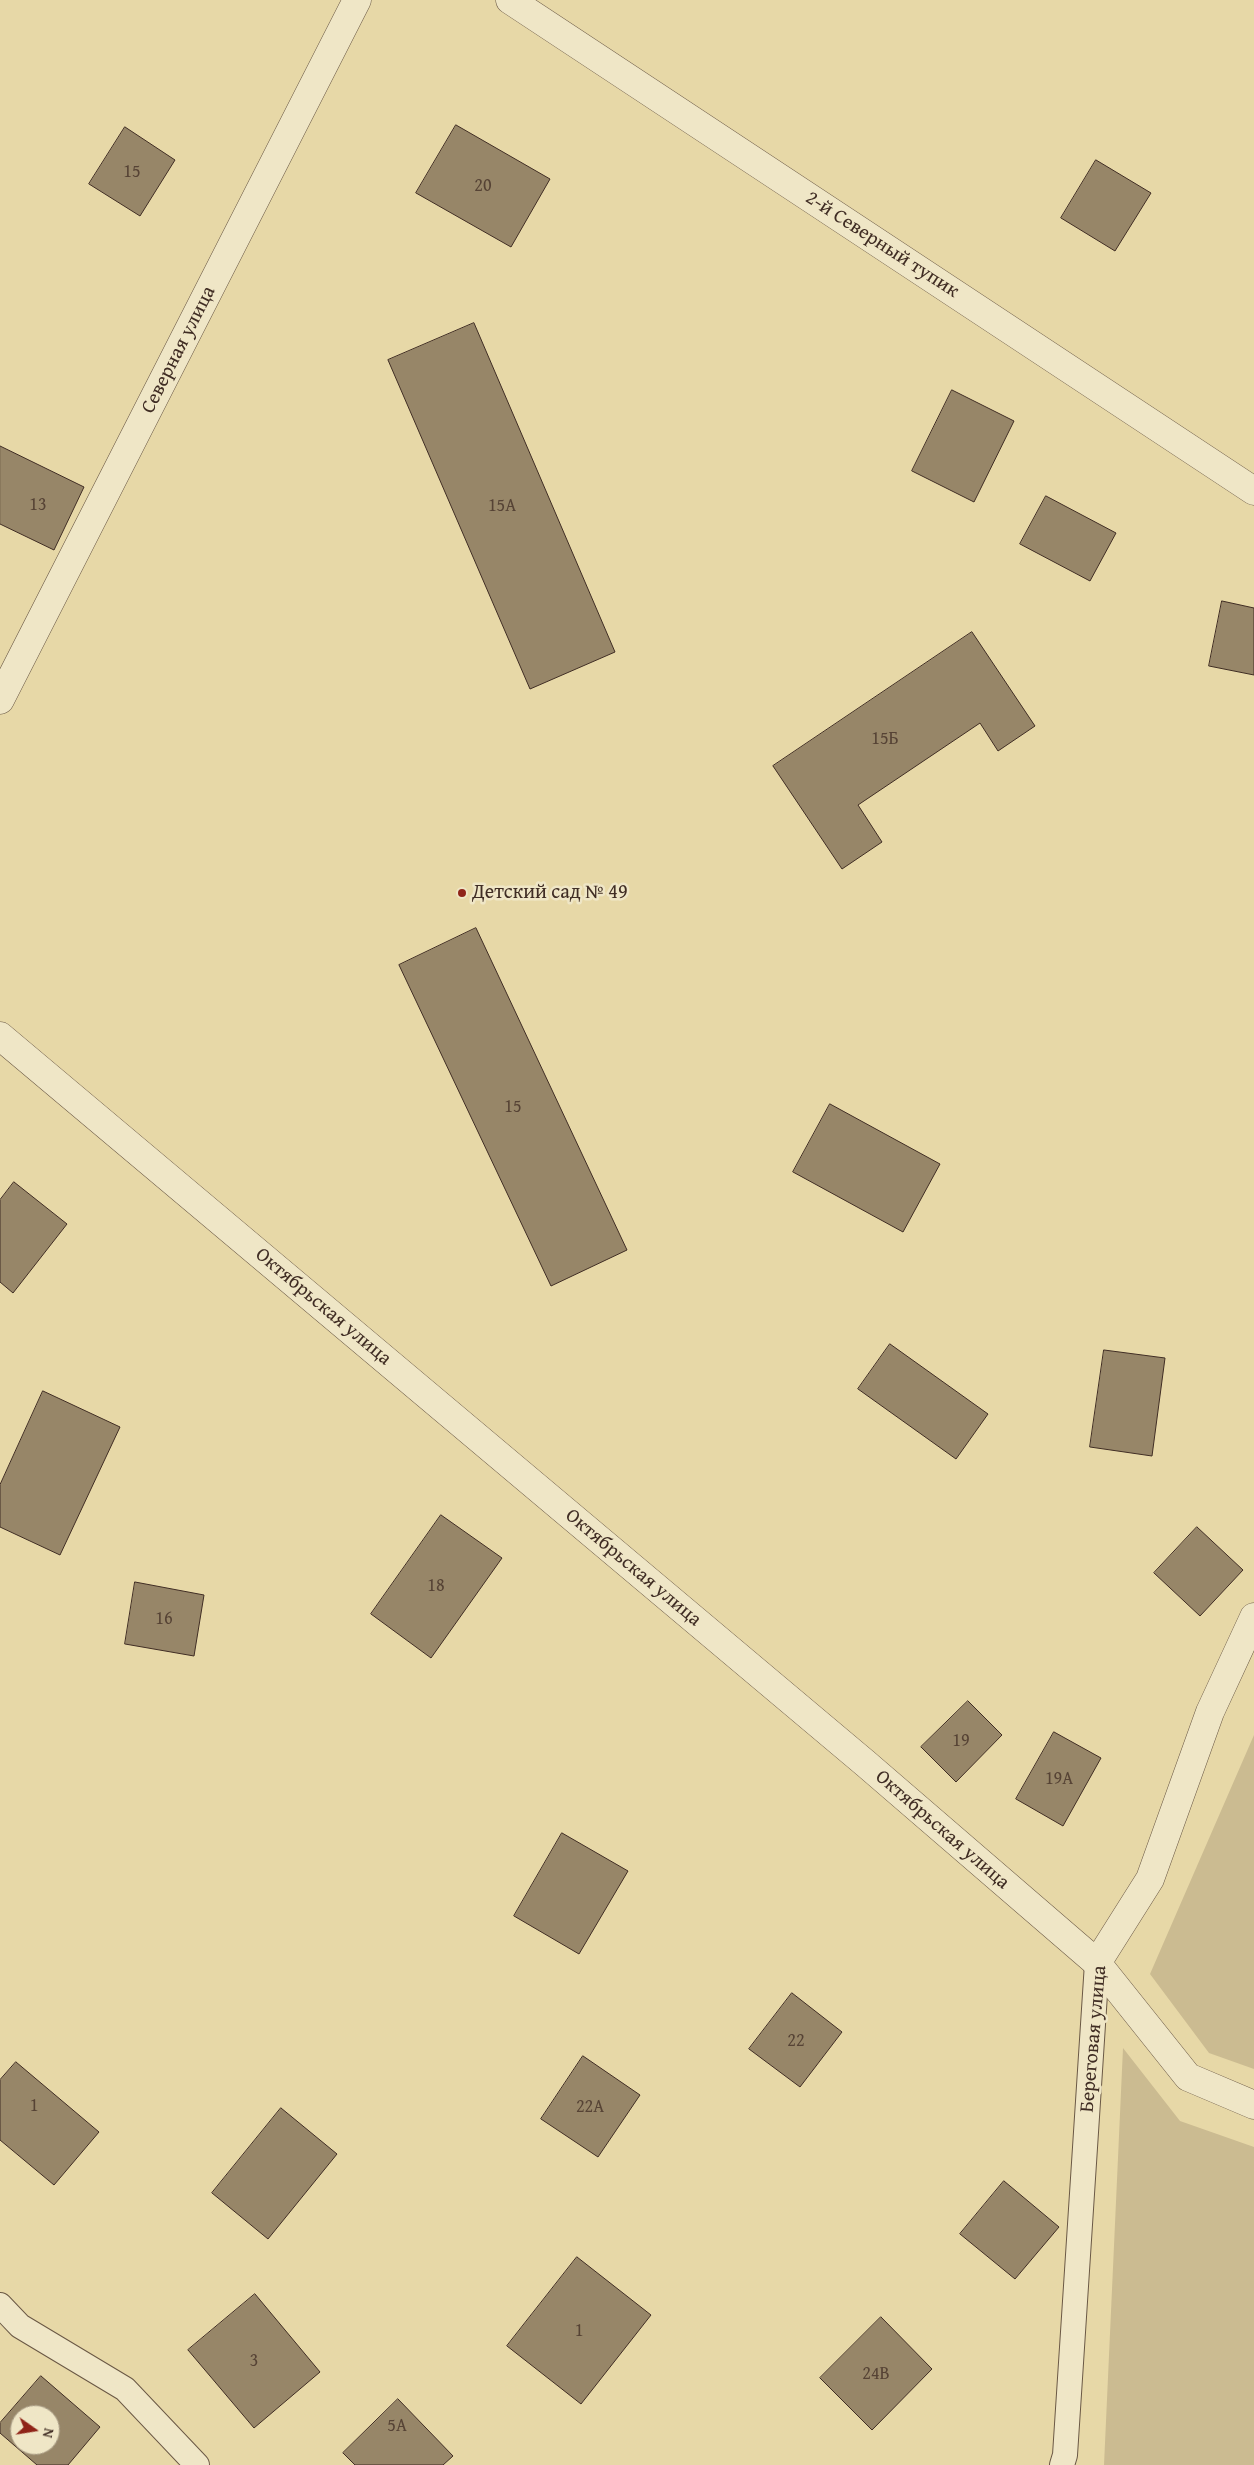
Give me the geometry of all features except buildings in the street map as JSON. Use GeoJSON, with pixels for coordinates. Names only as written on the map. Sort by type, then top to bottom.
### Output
{"type":"FeatureCollection","features":[{"type":"Feature","properties":{"kind":"street","name":"Северная улица"},"geometry":{"type":"LineString","coordinates":[[0,700],[357,0]]}},
{"type":"Feature","properties":{"kind":"street","name":"2-й Северный тупик"},"geometry":{"type":"LineString","coordinates":[[510,0],[1254,491]]}},
{"type":"Feature","properties":{"kind":"street","name":"Октябрьская улица"},"geometry":{"type":"LineString","coordinates":[[0,1036],[866,1764],[1097,1963],[1188,2077],[1254,2105]]}},
{"type":"Feature","properties":{"kind":"street","name":"Береговая улица"},"geometry":{"type":"LineString","coordinates":[[1097,1963],[1150,1879],[1210,1712],[1254,1617]]}},
{"type":"Feature","properties":{"kind":"lane","name":"Береговая улица"},"geometry":{"type":"LineString","coordinates":[[1062,2465],[1065,2455],[1097,1963]]}},
{"type":"Feature","properties":{"kind":"lane"},"geometry":{"type":"LineString","coordinates":[[0,2305],[20,2326],[125,2389],[197,2465]]}},
{"type":"Feature","properties":{"kind":"shaded area"},"geometry":{"type":"Polygon","coordinates":[[[1254,1735],[1254,2069],[1209,2053],[1150,1974],[1254,1735]]]}},
{"type":"Feature","properties":{"kind":"shaded area"},"geometry":{"type":"Polygon","coordinates":[[[1123,2048],[1180,2121],[1254,2147],[1254,2465],[1104,2465],[1123,2048]]]}},
{"type":"Feature","properties":{"kind":"place","name":"Детский сад № 49"},"geometry":{"type":"Point","coordinates":[462,893]}}]}
